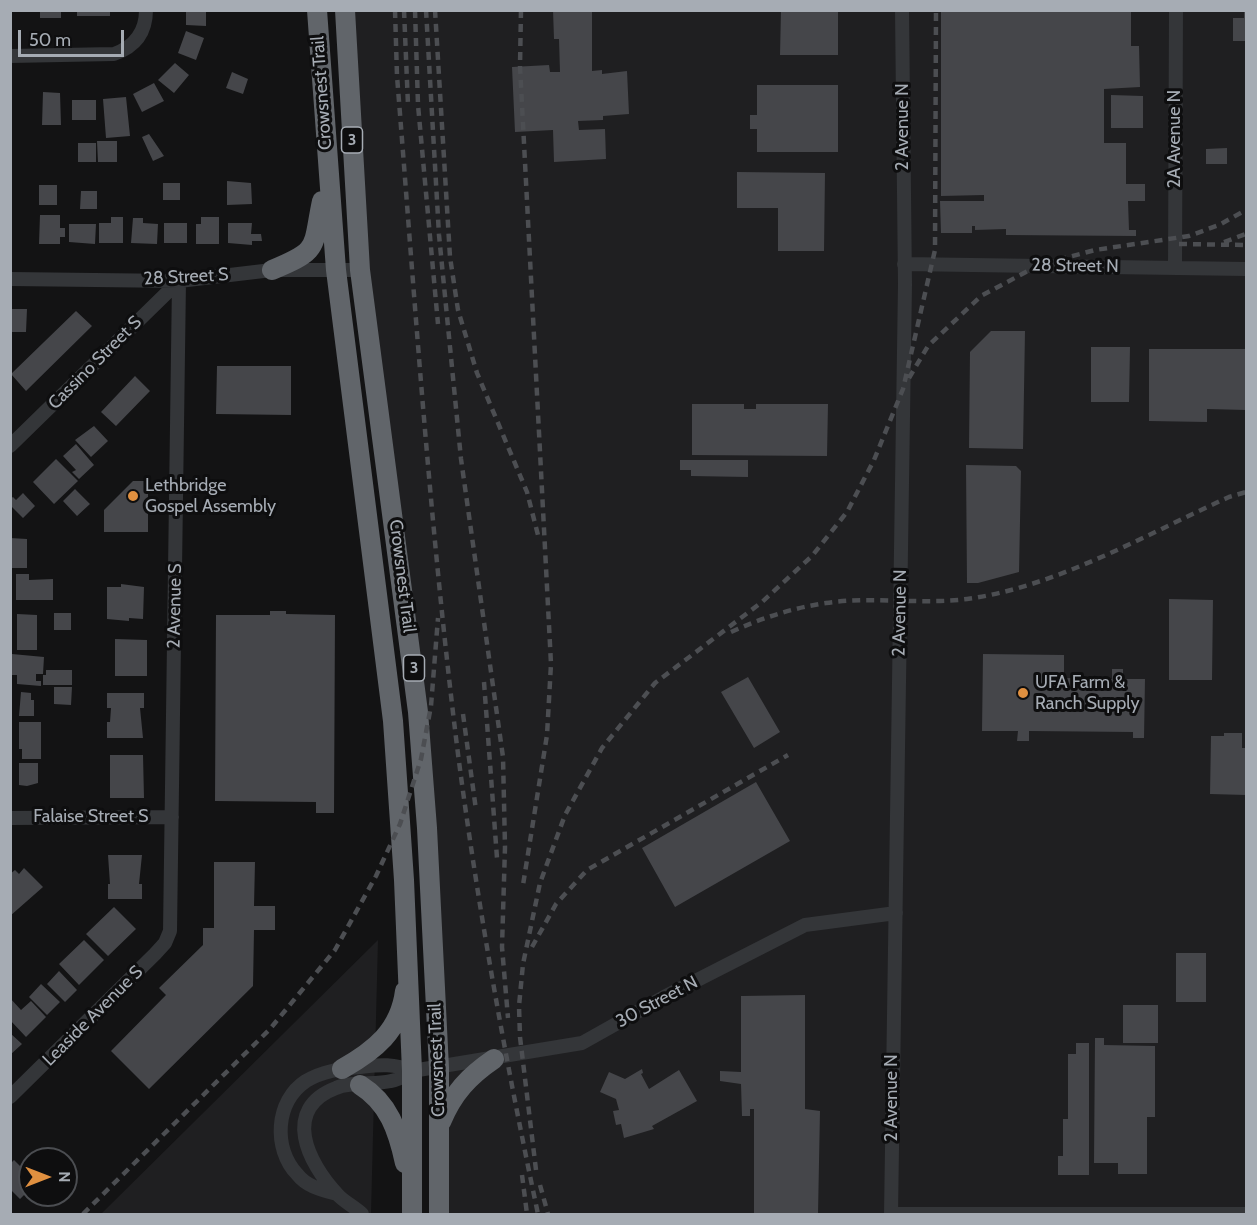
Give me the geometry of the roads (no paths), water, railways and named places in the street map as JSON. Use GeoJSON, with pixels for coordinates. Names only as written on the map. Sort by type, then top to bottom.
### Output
{"type":"FeatureCollection","features":[{"type":"Feature","properties":{"kind":"highway","name":"Crowsnest Trail"},"geometry":{"type":"LineString","coordinates":[[317,10],[327,172],[336,270],[393,721],[408,964],[412,1071],[412,1207]]}},
{"type":"Feature","properties":{"kind":"highway","name":"Crowsnest Trail"},"geometry":{"type":"LineString","coordinates":[[345,10],[360,270],[417,702],[427,828],[439,1068],[439,1215]]}},
{"type":"Feature","properties":{"kind":"highway"},"geometry":{"type":"LineString","coordinates":[[272,270],[300,259],[315,244],[327,172]]}},
{"type":"Feature","properties":{"kind":"highway"},"geometry":{"type":"LineString","coordinates":[[342,1069],[372,1052],[384,1040],[404,998],[408,964]]}},
{"type":"Feature","properties":{"kind":"highway"},"geometry":{"type":"LineString","coordinates":[[439,1127],[448,1105],[461,1086],[494,1059]]}},
{"type":"Feature","properties":{"kind":"highway"},"geometry":{"type":"LineString","coordinates":[[360,1085],[382,1102],[390,1116],[400,1142],[412,1207]]}},
{"type":"Feature","properties":{"kind":"street"},"geometry":{"type":"LineString","coordinates":[[10,56],[114,54],[129,48],[139,37],[145,24],[146,10]]}},
{"type":"Feature","properties":{"kind":"street","name":"2 Avenue N"},"geometry":{"type":"LineString","coordinates":[[891,1214],[904,264],[902,10]]}},
{"type":"Feature","properties":{"kind":"street","name":"2A Avenue N"},"geometry":{"type":"LineString","coordinates":[[1175,268],[1176,10]]}},
{"type":"Feature","properties":{"kind":"street","name":"28 Street N"},"geometry":{"type":"LineString","coordinates":[[904,264],[1246,269]]}},
{"type":"Feature","properties":{"kind":"street","name":"28 Street S"},"geometry":{"type":"LineString","coordinates":[[10,279],[179,280],[272,270],[360,270]]}},
{"type":"Feature","properties":{"kind":"street","name":"Cassino Street S"},"geometry":{"type":"LineString","coordinates":[[10,446],[179,280]]}},
{"type":"Feature","properties":{"kind":"street","name":"2 Avenue S"},"geometry":{"type":"LineString","coordinates":[[170,931],[179,280]]}},
{"type":"Feature","properties":{"kind":"street","name":"Falaise Street S"},"geometry":{"type":"LineString","coordinates":[[10,818],[172,817]]}},
{"type":"Feature","properties":{"kind":"street","name":"30 Street N"},"geometry":{"type":"LineString","coordinates":[[412,1071],[582,1043],[664,997],[805,925],[896,913]]}},
{"type":"Feature","properties":{"kind":"street","name":"Leaside Avenue S"},"geometry":{"type":"LineString","coordinates":[[10,1097],[165,944],[170,931]]}},
{"type":"Feature","properties":{"kind":"street"},"geometry":{"type":"LineString","coordinates":[[337,1194],[314,1188],[297,1175],[285,1158],[280,1138],[282,1117],[290,1098],[303,1083],[322,1073],[394,1064],[412,1071]]}},
{"type":"Feature","properties":{"kind":"street"},"geometry":{"type":"LineString","coordinates":[[362,1215],[337,1194],[306,1148],[303,1133],[305,1118],[312,1106],[337,1087],[394,1081],[412,1071]]}},
{"type":"Feature","properties":{"kind":"street"},"geometry":{"type":"LineString","coordinates":[[891,1214],[1246,1214]]}},
{"type":"Feature","properties":{"kind":"railway"},"geometry":{"type":"LineString","coordinates":[[395,10],[397,76],[424,415],[448,670],[474,870],[493,985],[538,1214]]}},
{"type":"Feature","properties":{"kind":"railway"},"geometry":{"type":"LineString","coordinates":[[404,10],[408,105]]}},
{"type":"Feature","properties":{"kind":"railway"},"geometry":{"type":"LineString","coordinates":[[415,10],[418,105],[438,324]]}},
{"type":"Feature","properties":{"kind":"railway"},"geometry":{"type":"LineString","coordinates":[[426,10],[439,235],[461,459],[503,757],[505,847],[502,947],[508,1018]]}},
{"type":"Feature","properties":{"kind":"railway"},"geometry":{"type":"LineString","coordinates":[[435,10],[450,257],[458,310],[477,373],[527,492],[538,535]]}},
{"type":"Feature","properties":{"kind":"railway"},"geometry":{"type":"LineString","coordinates":[[521,10],[520,66],[551,664],[547,735],[523,885]]}},
{"type":"Feature","properties":{"kind":"railway"},"geometry":{"type":"LineString","coordinates":[[536,1170],[520,1037],[519,1006],[523,964],[540,883],[565,815],[602,748],[655,683],[762,602],[812,556],[847,512],[874,460],[903,389],[935,250],[936,10]]}},
{"type":"Feature","properties":{"kind":"railway"},"geometry":{"type":"LineString","coordinates":[[909,378],[928,346],[981,296],[1039,265],[1095,250],[1189,236],[1219,225],[1246,210]]}},
{"type":"Feature","properties":{"kind":"railway"},"geometry":{"type":"LineString","coordinates":[[1224,242],[1246,234]]}},
{"type":"Feature","properties":{"kind":"railway"},"geometry":{"type":"LineString","coordinates":[[1179,244],[1246,245]]}},
{"type":"Feature","properties":{"kind":"railway"},"geometry":{"type":"LineString","coordinates":[[731,632],[777,614],[826,603],[861,600],[950,601],[1000,593],[1067,571],[1229,497],[1246,492]]}},
{"type":"Feature","properties":{"kind":"railway"},"geometry":{"type":"LineString","coordinates":[[83,1214],[270,1029],[335,950],[376,876],[400,824],[421,759],[431,706],[438,618]]}},
{"type":"Feature","properties":{"kind":"railway"},"geometry":{"type":"LineString","coordinates":[[484,682],[497,858]]}},
{"type":"Feature","properties":{"kind":"railway"},"geometry":{"type":"LineString","coordinates":[[463,714],[476,810]]}},
{"type":"Feature","properties":{"kind":"railway"},"geometry":{"type":"LineString","coordinates":[[532,947],[556,904],[587,870],[788,755]]}},
{"type":"Feature","properties":{"kind":"railway"},"geometry":{"type":"LineString","coordinates":[[522,1175],[527,1214]]}},
{"type":"Feature","properties":{"kind":"railway"},"geometry":{"type":"LineString","coordinates":[[540,1185],[548,1214]]}},
{"type":"Feature","properties":{"kind":"place","name":"Lethbridge Gospel Assembly"},"geometry":{"type":"Point","coordinates":[133,496]}},
{"type":"Feature","properties":{"kind":"place","name":"UFA Farm & Ranch Supply"},"geometry":{"type":"Point","coordinates":[1023,693]}}]}
